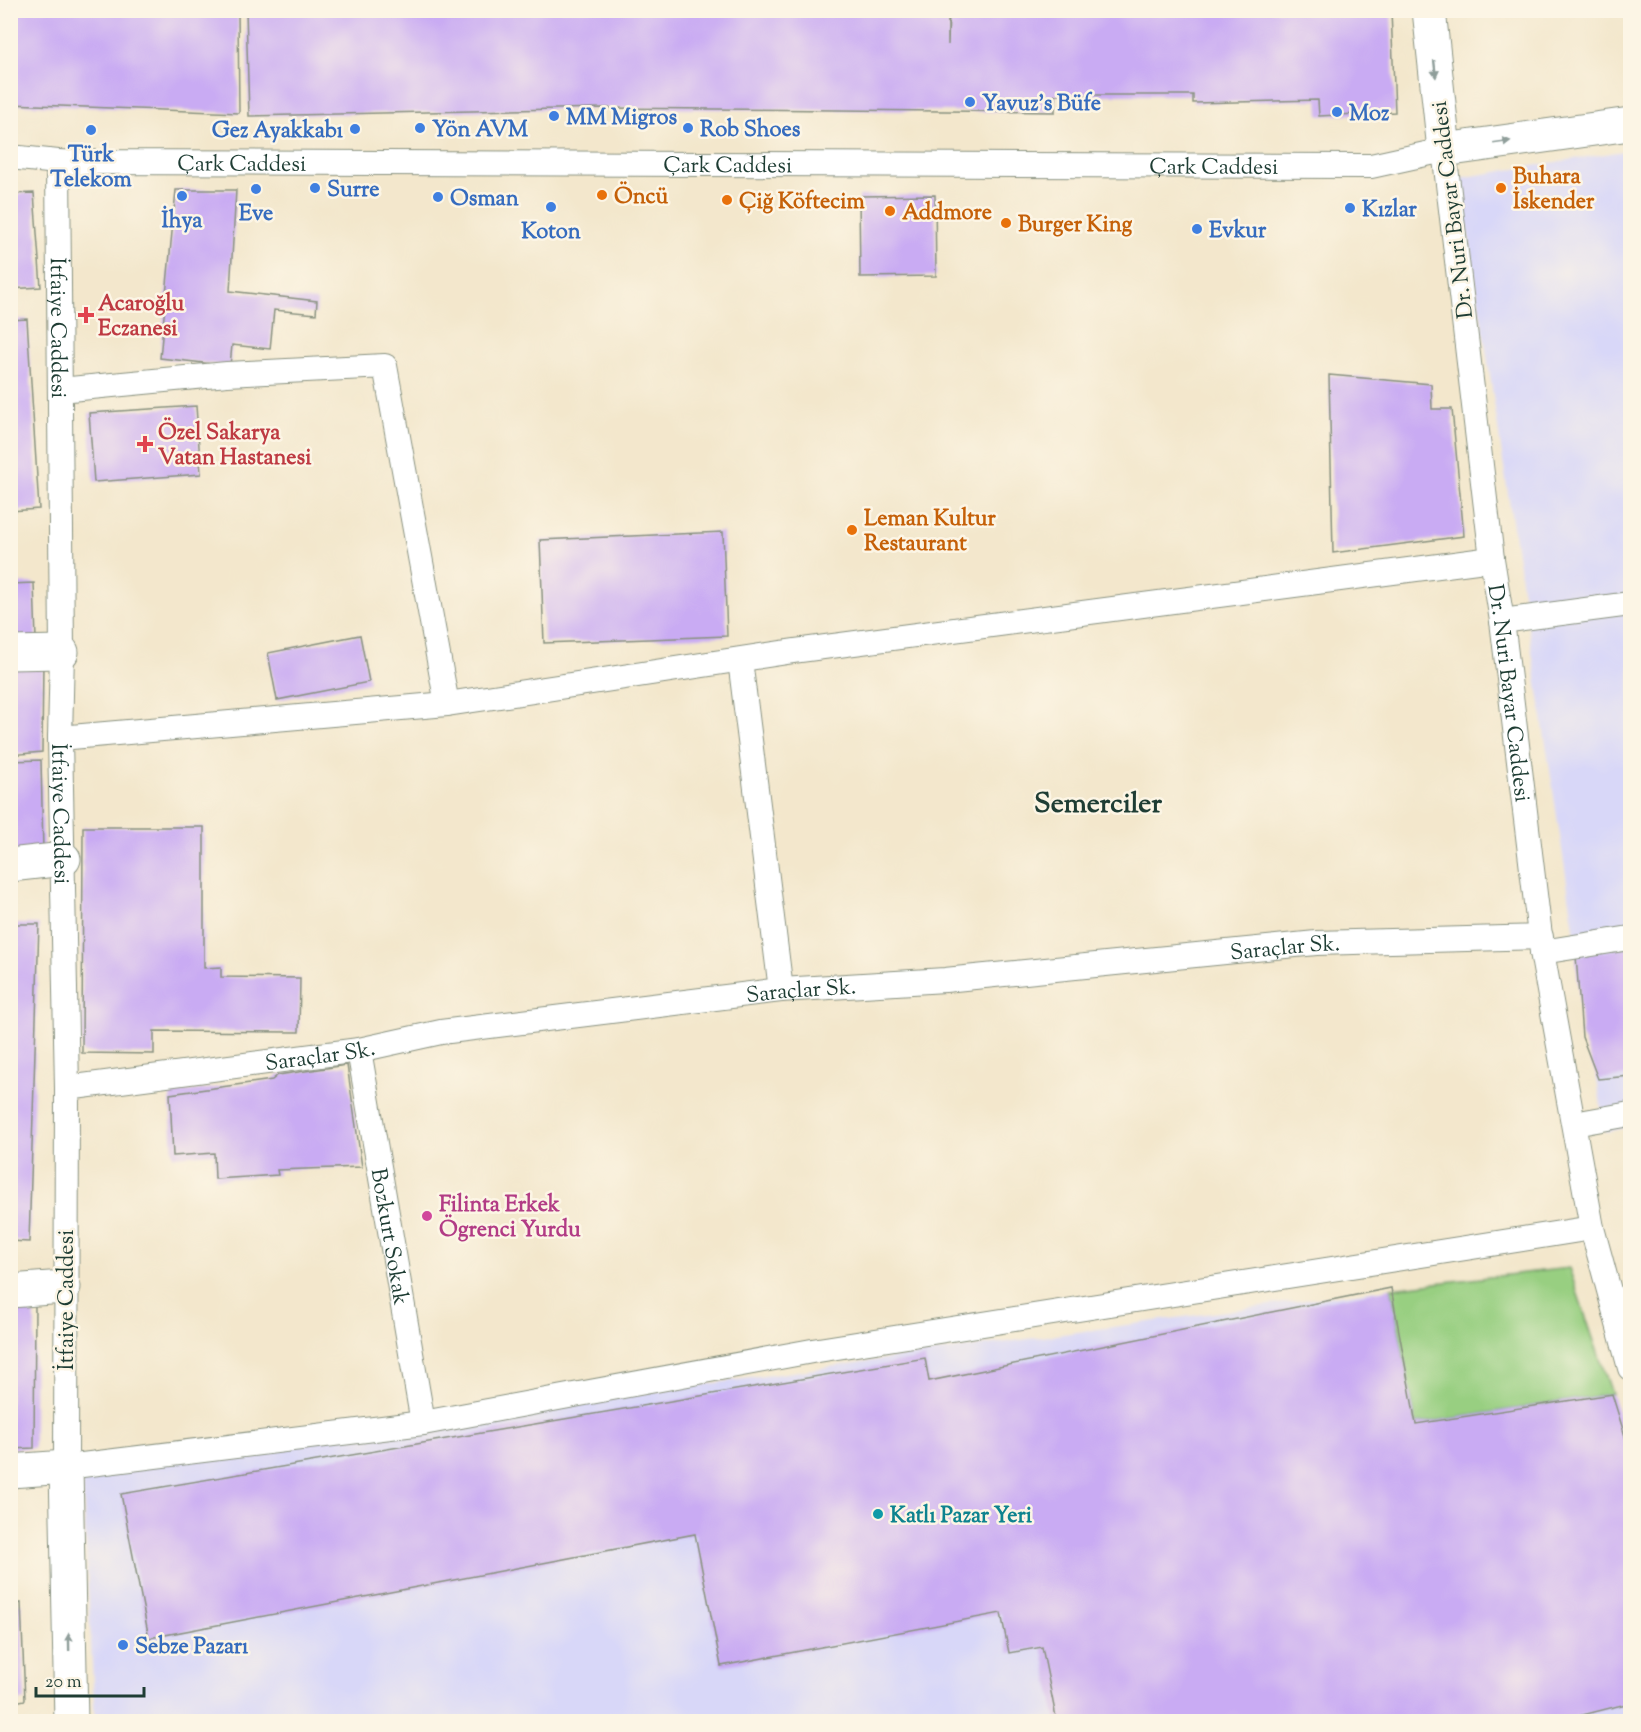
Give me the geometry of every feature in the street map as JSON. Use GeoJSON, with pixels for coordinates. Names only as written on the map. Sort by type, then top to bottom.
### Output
{"type":"FeatureCollection","features":[{"type":"Feature","properties":{"kind":"street","name":"Dr. Nuri Bayar Caddesi"},"geometry":{"type":"LineString","coordinates":[[1429,10],[1492,559],[1502,621],[1542,945],[1592,1228],[1630,1368]]}},
{"type":"Feature","properties":{"kind":"street"},"geometry":{"type":"LineString","coordinates":[[1444,150],[1630,124]]}},
{"type":"Feature","properties":{"kind":"street","name":"Çark Caddesi"},"geometry":{"type":"LineString","coordinates":[[10,158],[58,162],[1371,166],[1444,150]]}},
{"type":"Feature","properties":{"kind":"street","name":"İtfaiye Caddesi"},"geometry":{"type":"LineString","coordinates":[[58,162],[62,652],[60,738],[67,1088],[64,1287],[66,1467]]}},
{"type":"Feature","properties":{"kind":"street"},"geometry":{"type":"LineString","coordinates":[[60,390],[226,374],[385,366],[447,704]]}},
{"type":"Feature","properties":{"kind":"street"},"geometry":{"type":"LineString","coordinates":[[60,738],[447,704],[740,660],[1492,559]]}},
{"type":"Feature","properties":{"kind":"street"},"geometry":{"type":"LineString","coordinates":[[1502,621],[1630,604]]}},
{"type":"Feature","properties":{"kind":"street"},"geometry":{"type":"LineString","coordinates":[[10,653],[62,652]]}},
{"type":"Feature","properties":{"kind":"street"},"geometry":{"type":"LineString","coordinates":[[740,660],[781,990]]}},
{"type":"Feature","properties":{"kind":"street"},"geometry":{"type":"LineString","coordinates":[[10,865],[64,859]]}},
{"type":"Feature","properties":{"kind":"street","name":"Saraçlar Sk."},"geometry":{"type":"LineString","coordinates":[[67,1088],[360,1050],[441,1032],[781,990],[945,980],[1316,943],[1542,945],[1630,938]]}},
{"type":"Feature","properties":{"kind":"street","name":"Bozkurt Sokak"},"geometry":{"type":"LineString","coordinates":[[360,1050],[423,1423]]}},
{"type":"Feature","properties":{"kind":"street"},"geometry":{"type":"LineString","coordinates":[[1574,1124],[1630,1114]]}},
{"type":"Feature","properties":{"kind":"street"},"geometry":{"type":"LineString","coordinates":[[10,1471],[66,1467],[423,1423],[812,1351],[1592,1228]]}},
{"type":"Feature","properties":{"kind":"street"},"geometry":{"type":"LineString","coordinates":[[10,1291],[64,1287]]}},
{"type":"Feature","properties":{"kind":"street"},"geometry":{"type":"LineString","coordinates":[[66,1467],[71,1722]]}},
{"type":"Feature","properties":{"kind":"shaded area"},"geometry":{"type":"Polygon","coordinates":[[[1630,150],[1630,1127],[1605,1132],[1460,178],[1630,150]]]}},
{"type":"Feature","properties":{"kind":"shaded area","name":"Katlı Pazar Yeri"},"geometry":{"type":"Polygon","coordinates":[[[1391,1288],[1416,1424],[1612,1394],[1630,1449],[1630,1720],[95,1721],[82,1472],[1391,1288]]]}},
{"type":"Feature","properties":{"kind":"green space"},"geometry":{"type":"Polygon","coordinates":[[[1569,1268],[1612,1394],[1416,1424],[1391,1288],[1569,1268]]]}},
{"type":"Feature","properties":{"kind":"building"},"geometry":{"type":"Polygon","coordinates":[[[10,10],[238,10],[239,113],[10,104],[10,10]]]}},
{"type":"Feature","properties":{"kind":"building"},"geometry":{"type":"Polygon","coordinates":[[[246,10],[948,10],[948,45],[949,10],[1391,10],[1395,112],[1319,116],[1318,100],[1193,103],[1193,95],[1055,95],[1055,112],[602,108],[249,116],[246,10]]]}},
{"type":"Feature","properties":{"kind":"building"},"geometry":{"type":"Polygon","coordinates":[[[176,190],[236,190],[230,291],[317,301],[316,314],[274,310],[270,349],[232,345],[230,366],[160,358],[176,190]]]}},
{"type":"Feature","properties":{"kind":"building"},"geometry":{"type":"Polygon","coordinates":[[[34,193],[41,287],[10,289],[10,194],[34,193]]]}},
{"type":"Feature","properties":{"kind":"building"},"geometry":{"type":"Polygon","coordinates":[[[935,195],[936,276],[860,277],[859,196],[935,195]]]}},
{"type":"Feature","properties":{"kind":"building"},"geometry":{"type":"Polygon","coordinates":[[[27,319],[39,509],[10,511],[10,320],[27,319]]]}},
{"type":"Feature","properties":{"kind":"building"},"geometry":{"type":"Polygon","coordinates":[[[1329,375],[1431,384],[1432,409],[1452,409],[1464,536],[1333,553],[1329,375]]]}},
{"type":"Feature","properties":{"kind":"building","name":"Özel Sakarya Vatan Hastanesi"},"geometry":{"type":"Polygon","coordinates":[[[196,406],[201,474],[94,482],[89,413],[196,406]]]}},
{"type":"Feature","properties":{"kind":"building"},"geometry":{"type":"Polygon","coordinates":[[[723,532],[727,636],[544,643],[540,540],[723,532]]]}},
{"type":"Feature","properties":{"kind":"building"},"geometry":{"type":"Polygon","coordinates":[[[34,583],[36,639],[10,640],[10,584],[34,583]]]}},
{"type":"Feature","properties":{"kind":"building"},"geometry":{"type":"Polygon","coordinates":[[[360,635],[369,682],[277,700],[268,653],[360,635]]]}},
{"type":"Feature","properties":{"kind":"building"},"geometry":{"type":"Polygon","coordinates":[[[43,661],[42,752],[10,755],[10,662],[43,661]]]}},
{"type":"Feature","properties":{"kind":"building"},"geometry":{"type":"Polygon","coordinates":[[[41,760],[43,852],[10,855],[10,761],[41,760]]]}},
{"type":"Feature","properties":{"kind":"building"},"geometry":{"type":"Polygon","coordinates":[[[83,827],[204,827],[204,968],[221,967],[221,977],[300,978],[299,1032],[154,1031],[154,1054],[82,1053],[83,827]]]}},
{"type":"Feature","properties":{"kind":"building"},"geometry":{"type":"Polygon","coordinates":[[[10,924],[39,924],[29,1242],[10,1241],[10,924]]]}},
{"type":"Feature","properties":{"kind":"building"},"geometry":{"type":"Polygon","coordinates":[[[1630,947],[1630,1076],[1598,1079],[1582,1037],[1576,956],[1630,947]]]}},
{"type":"Feature","properties":{"kind":"building"},"geometry":{"type":"Polygon","coordinates":[[[347,1065],[362,1167],[277,1170],[278,1175],[215,1179],[214,1153],[173,1156],[170,1094],[272,1080],[278,1075],[347,1065]]]}},
{"type":"Feature","properties":{"kind":"building","name":"Katlı Pazar Yeri"},"geometry":{"type":"Polygon","coordinates":[[[1391,1288],[1416,1424],[1612,1394],[1630,1452],[1630,1703],[1555,1722],[1057,1722],[1042,1647],[1009,1653],[1001,1613],[721,1666],[695,1534],[149,1638],[121,1494],[925,1358],[929,1381],[1391,1288]]]}},
{"type":"Feature","properties":{"kind":"building"},"geometry":{"type":"Polygon","coordinates":[[[10,1303],[35,1303],[34,1448],[10,1449],[10,1303]]]}},
{"type":"Feature","properties":{"kind":"building"},"geometry":{"type":"Polygon","coordinates":[[[21,1603],[25,1700],[10,1703],[10,1605],[21,1603]]]}},
{"type":"Feature","properties":{"kind":"place","name":"Yavuz's Büfe"},"geometry":{"type":"Point","coordinates":[970,102]}},
{"type":"Feature","properties":{"kind":"place","name":"Moz"},"geometry":{"type":"Point","coordinates":[1337,112]}},
{"type":"Feature","properties":{"kind":"place","name":"MM Migros"},"geometry":{"type":"Point","coordinates":[554,116]}},
{"type":"Feature","properties":{"kind":"place","name":"Yön AVM"},"geometry":{"type":"Point","coordinates":[420,128]}},
{"type":"Feature","properties":{"kind":"place","name":"Rob Shoes"},"geometry":{"type":"Point","coordinates":[688,128]}},
{"type":"Feature","properties":{"kind":"place","name":"Gez Ayakkabı"},"geometry":{"type":"Point","coordinates":[355,129]}},
{"type":"Feature","properties":{"kind":"place","name":"Türk Telekom"},"geometry":{"type":"Point","coordinates":[91,130]}},
{"type":"Feature","properties":{"kind":"place","name":"Surre"},"geometry":{"type":"Point","coordinates":[315,188]}},
{"type":"Feature","properties":{"kind":"place","name":"Buhara İskender"},"geometry":{"type":"Point","coordinates":[1501,188]}},
{"type":"Feature","properties":{"kind":"place","name":"Eve"},"geometry":{"type":"Point","coordinates":[256,189]}},
{"type":"Feature","properties":{"kind":"place","name":"Öncü"},"geometry":{"type":"Point","coordinates":[602,195]}},
{"type":"Feature","properties":{"kind":"place","name":"İhya"},"geometry":{"type":"Point","coordinates":[182,196]}},
{"type":"Feature","properties":{"kind":"place","name":"Osman"},"geometry":{"type":"Point","coordinates":[438,197]}},
{"type":"Feature","properties":{"kind":"place","name":"Çiğ Köftecim"},"geometry":{"type":"Point","coordinates":[727,200]}},
{"type":"Feature","properties":{"kind":"place","name":"Koton"},"geometry":{"type":"Point","coordinates":[551,207]}},
{"type":"Feature","properties":{"kind":"place","name":"Kızlar"},"geometry":{"type":"Point","coordinates":[1350,208]}},
{"type":"Feature","properties":{"kind":"place","name":"Addmore"},"geometry":{"type":"Point","coordinates":[890,211]}},
{"type":"Feature","properties":{"kind":"place","name":"Burger King"},"geometry":{"type":"Point","coordinates":[1006,223]}},
{"type":"Feature","properties":{"kind":"place","name":"Evkur"},"geometry":{"type":"Point","coordinates":[1197,229]}},
{"type":"Feature","properties":{"kind":"place","name":"Acaroğlu Eczanesi"},"geometry":{"type":"Point","coordinates":[86,315]}},
{"type":"Feature","properties":{"kind":"place","name":"Özel Sakarya Vatan Hastanesi"},"geometry":{"type":"Point","coordinates":[145,444]}},
{"type":"Feature","properties":{"kind":"place","name":"Leman Kultur Restaurant"},"geometry":{"type":"Point","coordinates":[852,530]}},
{"type":"Feature","properties":{"kind":"place","name":"Filinta Erkek Ögrenci Yurdu"},"geometry":{"type":"Point","coordinates":[427,1216]}},
{"type":"Feature","properties":{"kind":"place","name":"Katlı Pazar Yeri"},"geometry":{"type":"Point","coordinates":[878,1514]}},
{"type":"Feature","properties":{"kind":"place","name":"Sebze Pazarı"},"geometry":{"type":"Point","coordinates":[123,1645]}},
{"type":"Feature","properties":{"kind":"district","name":"Semerciler"},"geometry":{"type":"Point","coordinates":[1098,802]}}]}
